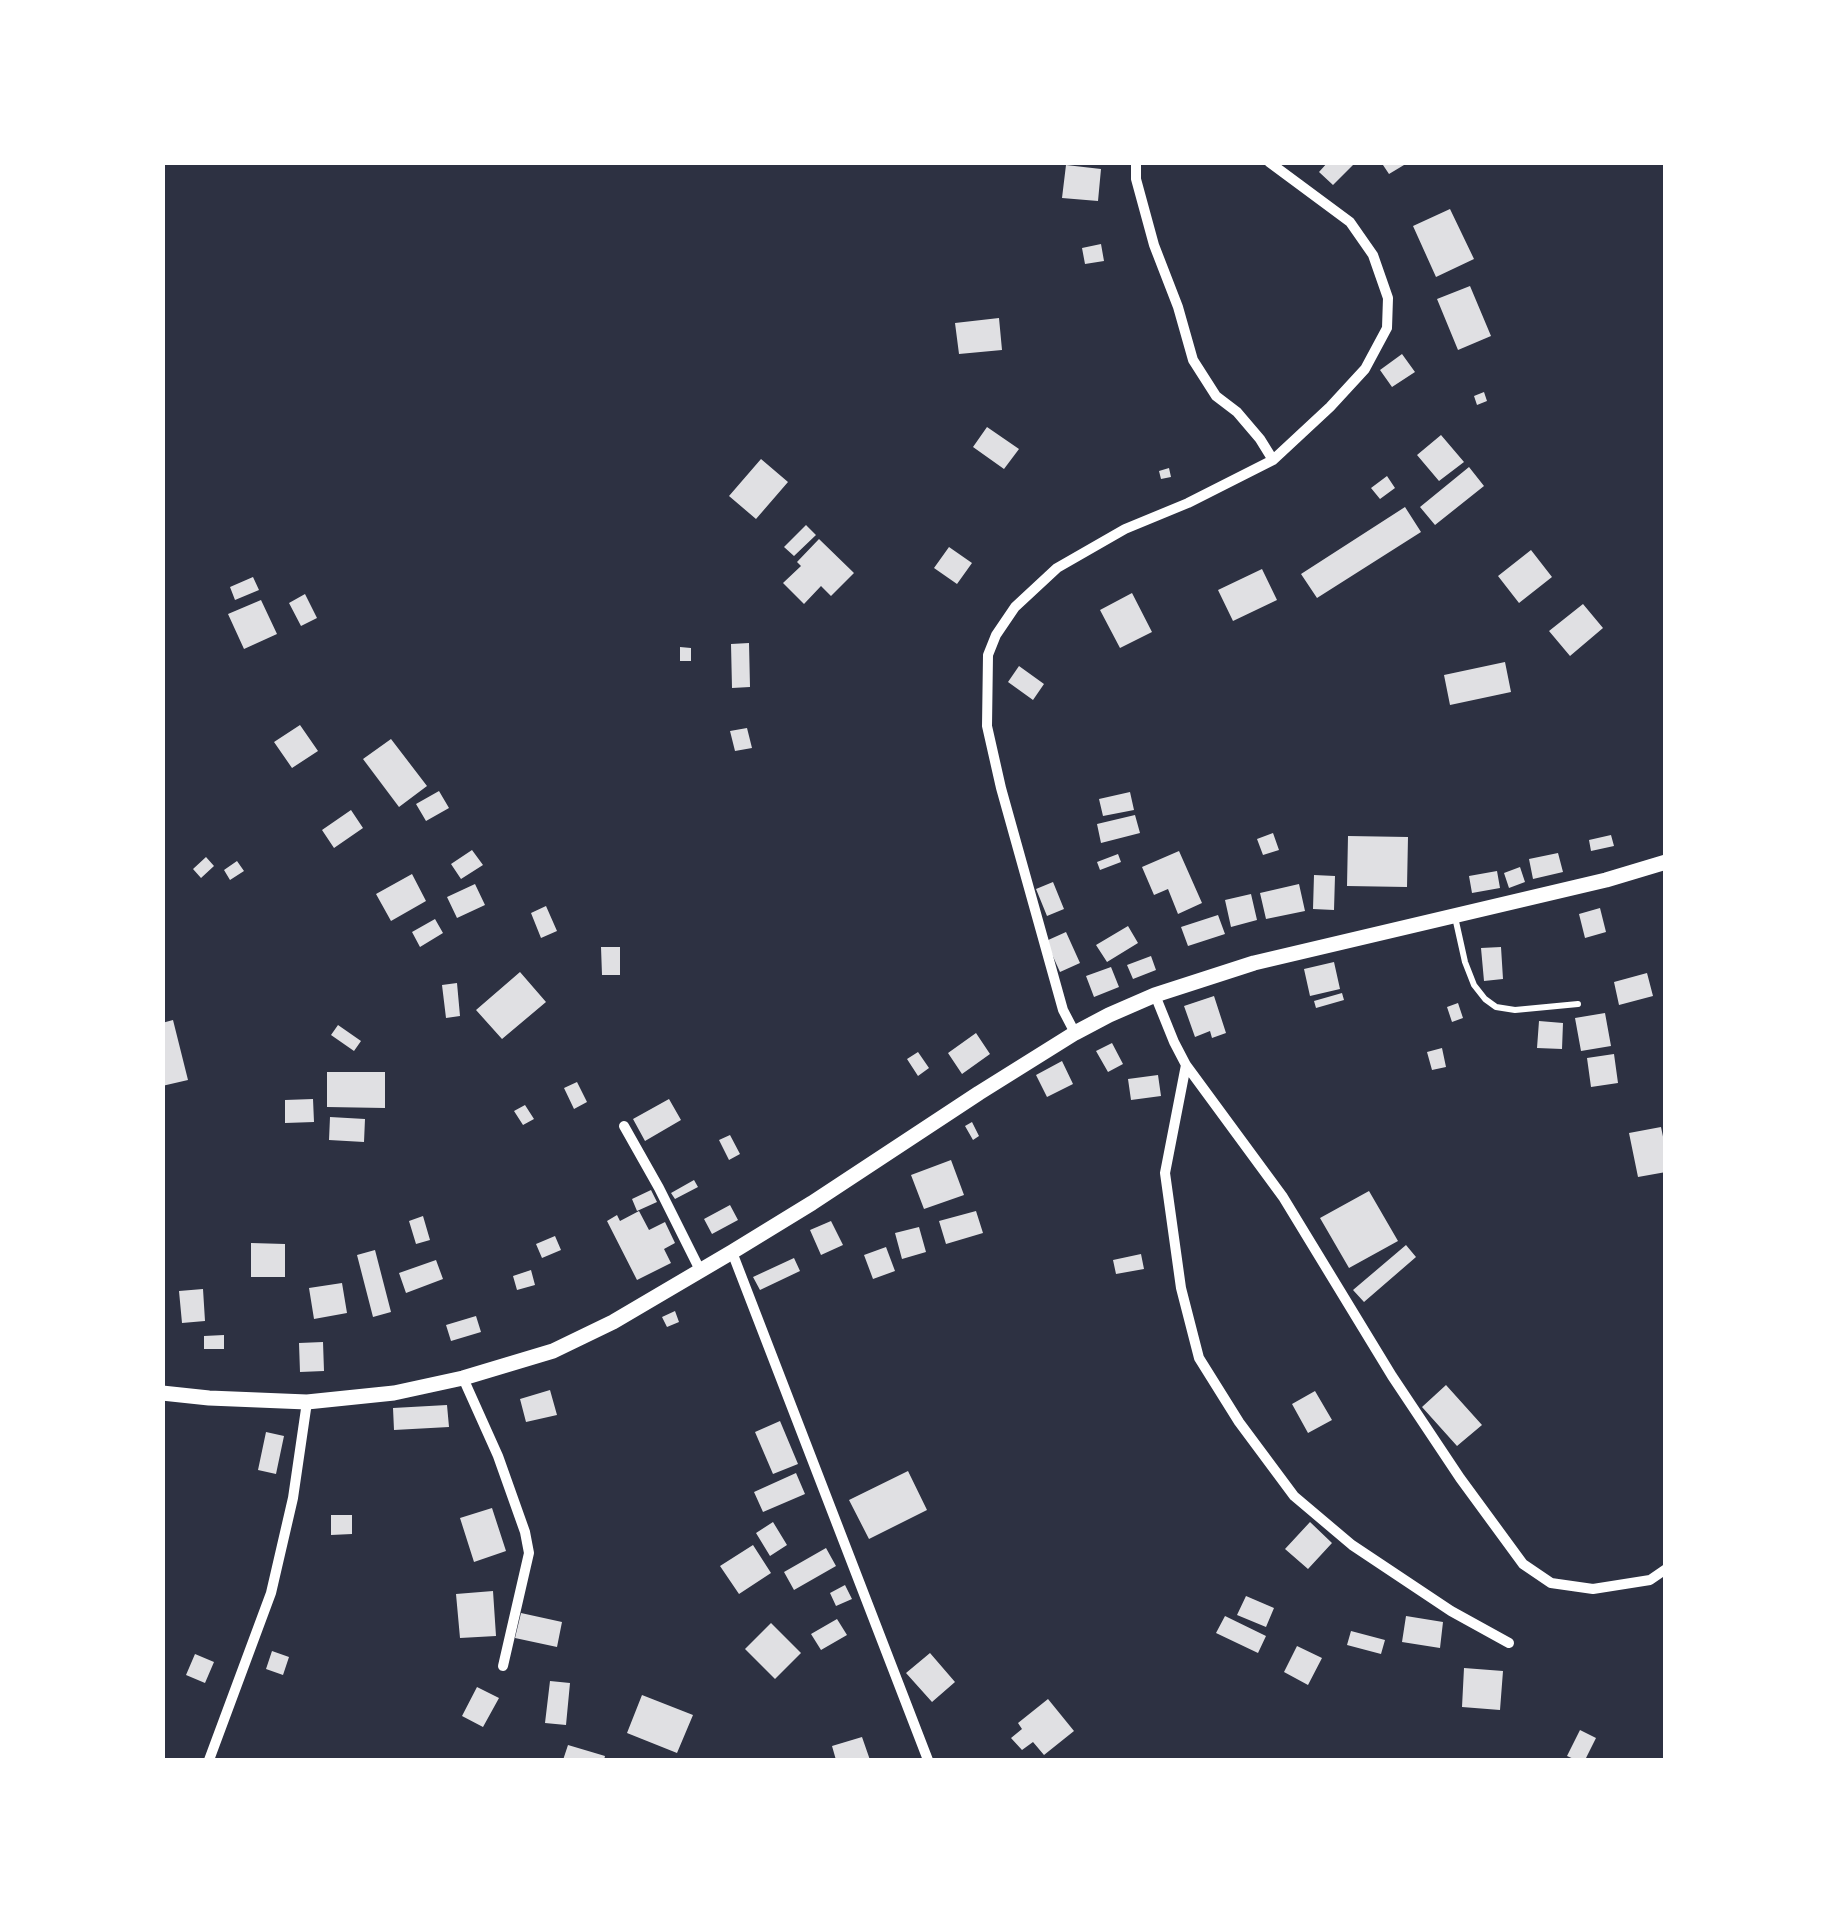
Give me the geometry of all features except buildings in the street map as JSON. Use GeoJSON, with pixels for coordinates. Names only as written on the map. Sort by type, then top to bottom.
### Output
{"type":"FeatureCollection","features":[{"type":"Feature","properties":{"kind":"street"},"geometry":{"type":"LineString","coordinates":[[1136,162],[1136,179],[1154,245],[1193,360],[1216,396],[1237,412],[1273,460]]}},
{"type":"Feature","properties":{"kind":"street"},"geometry":{"type":"LineString","coordinates":[[1075,1033],[1063,1010],[1001,788],[987,726],[988,655],[996,634],[1015,607],[1057,568],[1125,529],[1188,503],[1273,460],[1365,369],[1387,328],[1388,298],[1373,255],[1350,222],[1268,162]]}},
{"type":"Feature","properties":{"kind":"street"},"geometry":{"type":"LineString","coordinates":[[162,1393],[307,1402],[394,1392],[463,1378],[553,1351],[613,1322],[732,1252],[1109,1014],[1254,963],[1606,880],[1666,862]]}},
{"type":"Feature","properties":{"kind":"street"},"geometry":{"type":"LineString","coordinates":[[1155,995],[1186,1065],[1283,1197],[1402,1390],[1524,1564],[1551,1583],[1593,1590],[1650,1580],[1666,1569]]}},
{"type":"Feature","properties":{"kind":"street"},"geometry":{"type":"LineString","coordinates":[[1186,1065],[1165,1173],[1181,1288],[1199,1358],[1239,1422],[1294,1496],[1352,1545],[1451,1611],[1509,1643]]}},
{"type":"Feature","properties":{"kind":"street"},"geometry":{"type":"LineString","coordinates":[[624,1126],[700,1270]]}},
{"type":"Feature","properties":{"kind":"street"},"geometry":{"type":"LineString","coordinates":[[732,1252],[928,1760]]}},
{"type":"Feature","properties":{"kind":"street"},"geometry":{"type":"LineString","coordinates":[[463,1378],[498,1456],[526,1532],[529,1552],[503,1666]]}},
{"type":"Feature","properties":{"kind":"street"},"geometry":{"type":"LineString","coordinates":[[209,1760],[271,1592],[292,1498],[307,1402]]}},
{"type":"Feature","properties":{"kind":"lane"},"geometry":{"type":"LineString","coordinates":[[1455,916],[1465,962],[1474,985],[1485,999],[1515,1010],[1578,1004]]}}]}
